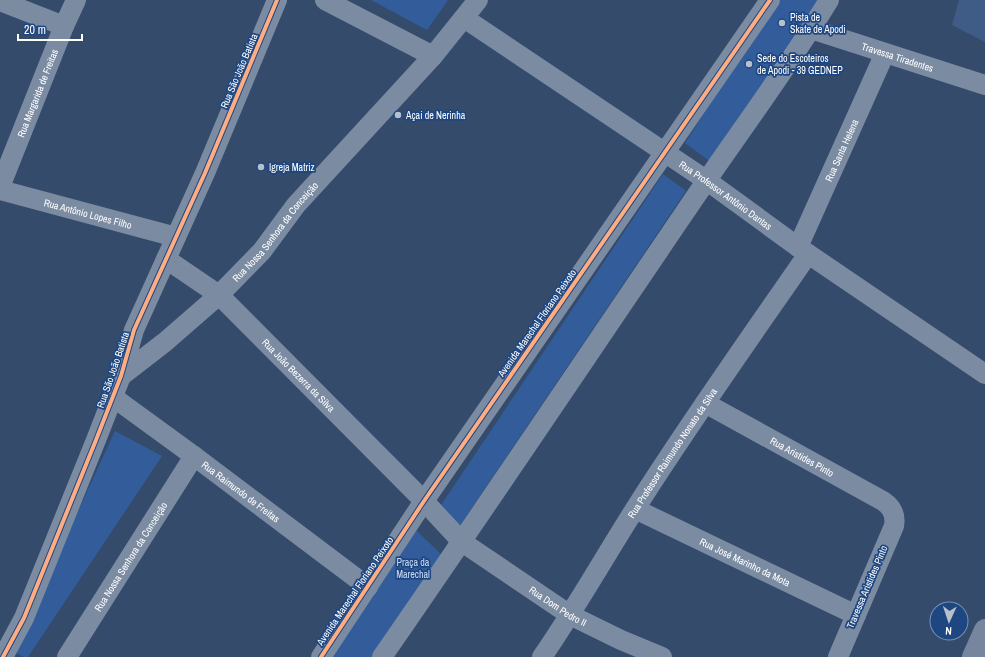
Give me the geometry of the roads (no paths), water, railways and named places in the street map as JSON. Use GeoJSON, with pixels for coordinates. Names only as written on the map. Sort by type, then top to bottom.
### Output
{"type":"FeatureCollection","features":[{"type":"Feature","properties":{"kind":"street","name":"Rua Margarida de Freitas"},"geometry":{"type":"LineString","coordinates":[[0,189],[64,26],[76,0]]}},
{"type":"Feature","properties":{"kind":"street","name":"Rua São João Batista"},"geometry":{"type":"LineString","coordinates":[[4,657],[24,618],[113,397],[121,376],[134,330],[208,166],[277,0]]}},
{"type":"Feature","properties":{"kind":"street"},"geometry":{"type":"LineString","coordinates":[[325,0],[433,56]]}},
{"type":"Feature","properties":{"kind":"street","name":"Rua Nossa Senhora da Conceição"},"geometry":{"type":"LineString","coordinates":[[121,376],[165,342],[219,294],[262,251],[296,205],[433,56],[478,0]]}},
{"type":"Feature","properties":{"kind":"street","name":"Avenida Marechal Floriano Peixoto"},"geometry":{"type":"LineString","coordinates":[[320,657],[424,501],[770,0]]}},
{"type":"Feature","properties":{"kind":"street"},"geometry":{"type":"LineString","coordinates":[[382,657],[462,542],[706,180],[811,29],[829,0]]}},
{"type":"Feature","properties":{"kind":"street"},"geometry":{"type":"LineString","coordinates":[[0,1],[64,26]]}},
{"type":"Feature","properties":{"kind":"street","name":"Rua Professor Antônio Dantas"},"geometry":{"type":"LineString","coordinates":[[464,18],[706,180],[803,250],[985,374]]}},
{"type":"Feature","properties":{"kind":"street","name":"Travessa Tiradentes"},"geometry":{"type":"LineString","coordinates":[[811,29],[985,85]]}},
{"type":"Feature","properties":{"kind":"street","name":"Rua Santa Helena"},"geometry":{"type":"LineString","coordinates":[[803,250],[885,53]]}},
{"type":"Feature","properties":{"kind":"street","name":"Rua Antônio Lopes Filho"},"geometry":{"type":"LineString","coordinates":[[0,189],[176,237]]}},
{"type":"Feature","properties":{"kind":"street","name":"Rua Professor Raimundo Nonato da Silva"},"geometry":{"type":"LineString","coordinates":[[542,657],[570,615],[635,509],[803,250]]}},
{"type":"Feature","properties":{"kind":"street","name":"Rua João Bezerra da Silva"},"geometry":{"type":"LineString","coordinates":[[166,259],[219,294],[424,501],[462,542]]}},
{"type":"Feature","properties":{"kind":"street","name":"Rua Raimundo de Freitas"},"geometry":{"type":"LineString","coordinates":[[113,397],[368,587]]}},
{"type":"Feature","properties":{"kind":"street","name":"Rua Aristides Pinto"},"geometry":{"type":"LineString","coordinates":[[705,403],[883,501],[890,506],[895,516]]}},
{"type":"Feature","properties":{"kind":"street","name":"Rua Nossa Senhora da Conceição"},"geometry":{"type":"LineString","coordinates":[[67,657],[194,456]]}},
{"type":"Feature","properties":{"kind":"street","name":"Rua José Marinho da Mota"},"geometry":{"type":"LineString","coordinates":[[635,509],[856,614]]}},
{"type":"Feature","properties":{"kind":"street","name":"Travessa Aristides Pinto"},"geometry":{"type":"LineString","coordinates":[[838,657],[894,526],[895,516]]}},
{"type":"Feature","properties":{"kind":"street","name":"Rua Dom Pedro II"},"geometry":{"type":"LineString","coordinates":[[462,542],[570,615],[621,640],[662,657]]}},
{"type":"Feature","properties":{"kind":"street"},"geometry":{"type":"LineString","coordinates":[[973,657],[984,633]]}},
{"type":"Feature","properties":{"kind":"place","name":"Pista de Skate de Apodi"},"geometry":{"type":"Point","coordinates":[782,23]}},
{"type":"Feature","properties":{"kind":"place","name":"Sede do Escoteiros de Apodi - 39 GEDNEP"},"geometry":{"type":"Point","coordinates":[749,64]}},
{"type":"Feature","properties":{"kind":"place","name":"Açai de Nerinha"},"geometry":{"type":"Point","coordinates":[398,115]}},
{"type":"Feature","properties":{"kind":"place","name":"Igreja Matriz"},"geometry":{"type":"Point","coordinates":[261,167]}},
{"type":"Feature","properties":{"kind":"park label","name":"Praça da Marechal"},"geometry":{"type":"Point","coordinates":[413,568]}}]}
